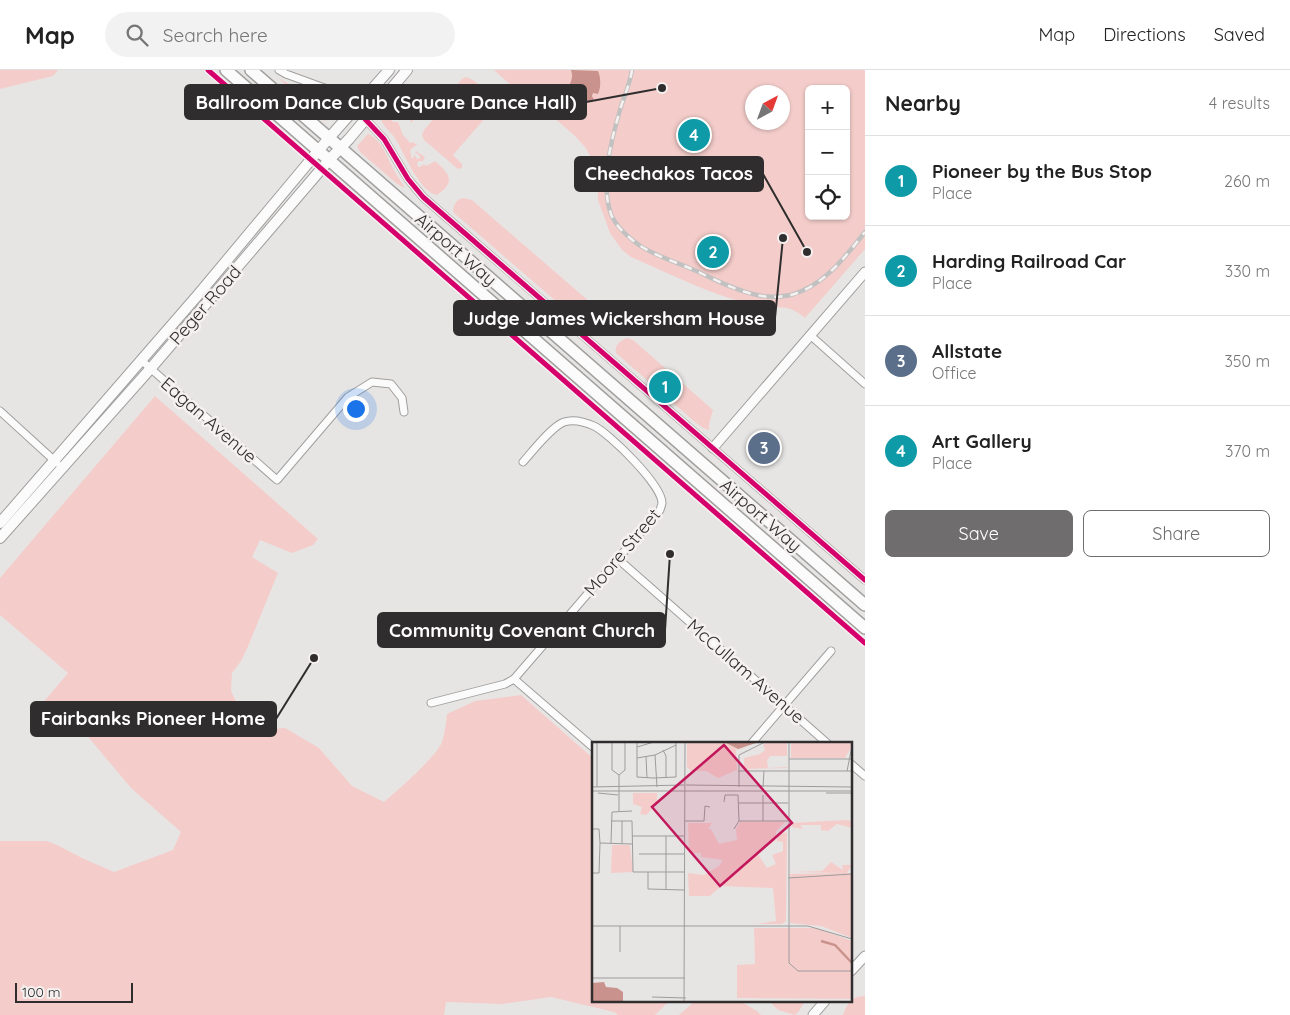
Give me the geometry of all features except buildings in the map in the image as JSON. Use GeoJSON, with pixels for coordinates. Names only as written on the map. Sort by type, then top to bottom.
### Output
{"type":"FeatureCollection","features":[{"type":"Feature","properties":{"kind":"main road","name":"Airport Way"},"geometry":{"type":"LineString","coordinates":[[226,70],[865,628]]}},
{"type":"Feature","properties":{"kind":"main road","name":"Airport Way"},"geometry":{"type":"LineString","coordinates":[[251,70],[865,604]]}},
{"type":"Feature","properties":{"kind":"main road","name":"Peger Road"},"geometry":{"type":"LineString","coordinates":[[0,523],[142,360],[328,138],[389,70]]}},
{"type":"Feature","properties":{"kind":"main road","name":"Peger Road"},"geometry":{"type":"LineString","coordinates":[[0,538],[151,368],[407,70]]}},
{"type":"Feature","properties":{"kind":"street"},"geometry":{"type":"LineString","coordinates":[[279,70],[330,90],[355,109]]}},
{"type":"Feature","properties":{"kind":"street"},"geometry":{"type":"LineString","coordinates":[[365,119],[384,140],[408,179],[424,197],[865,580]]}},
{"type":"Feature","properties":{"kind":"street"},"geometry":{"type":"LineString","coordinates":[[713,448],[865,272]]}},
{"type":"Feature","properties":{"kind":"street"},"geometry":{"type":"LineString","coordinates":[[810,335],[865,384]]}},
{"type":"Feature","properties":{"kind":"street","name":"Eagan Avenue"},"geometry":{"type":"LineString","coordinates":[[142,360],[277,480],[348,397],[372,382],[392,384],[402,398],[404,412]]}},
{"type":"Feature","properties":{"kind":"street"},"geometry":{"type":"LineString","coordinates":[[0,411],[63,468]]}},
{"type":"Feature","properties":{"kind":"street","name":"Moore Street"},"geometry":{"type":"LineString","coordinates":[[514,679],[660,510],[662,504],[661,497],[655,487],[638,464],[608,435],[594,426],[578,421],[565,422],[555,427],[522,462]]}},
{"type":"Feature","properties":{"kind":"street","name":"McCullam Avenue"},"geometry":{"type":"LineString","coordinates":[[618,559],[826,742]]}},
{"type":"Feature","properties":{"kind":"street"},"geometry":{"type":"LineString","coordinates":[[753,742],[831,651]]}},
{"type":"Feature","properties":{"kind":"street"},"geometry":{"type":"LineString","coordinates":[[431,703],[505,684],[514,679],[592,746]]}},
{"type":"Feature","properties":{"kind":"street"},"geometry":{"type":"LineString","coordinates":[[852,765],[865,776]]}},
{"type":"Feature","properties":{"kind":"street"},"geometry":{"type":"LineString","coordinates":[[852,970],[865,956]]}},
{"type":"Feature","properties":{"kind":"street"},"geometry":{"type":"LineString","coordinates":[[813,1015],[824,1002]]}},
{"type":"Feature","properties":{"kind":"shaded area"},"geometry":{"type":"Polygon","coordinates":[[[0,70],[58,70],[53,76],[0,89],[0,70]]]}},
{"type":"Feature","properties":{"kind":"shaded area"},"geometry":{"type":"Polygon","coordinates":[[[494,70],[865,70],[865,249],[805,318],[789,308],[761,306],[728,298],[631,257],[622,250],[610,233],[598,200],[595,169],[585,147],[537,103],[523,96],[494,70]]]}},
{"type":"Feature","properties":{"kind":"shaded area"},"geometry":{"type":"Polygon","coordinates":[[[571,70],[598,71],[600,85],[598,94],[593,93],[594,100],[587,102],[567,97],[565,92],[571,81],[571,70]]]}},
{"type":"Feature","properties":{"kind":"shaded area"},"geometry":{"type":"Polygon","coordinates":[[[466,77],[473,80],[496,99],[498,103],[453,155],[462,164],[462,168],[458,169],[424,140],[422,135],[424,130],[448,102],[454,88],[466,77]]]}},
{"type":"Feature","properties":{"kind":"shaded area"},"geometry":{"type":"Polygon","coordinates":[[[278,78],[332,101],[335,106],[325,121],[321,119],[319,114],[278,78]]]}},
{"type":"Feature","properties":{"kind":"shaded area"},"geometry":{"type":"Polygon","coordinates":[[[401,88],[405,90],[399,101],[397,117],[393,117],[392,120],[393,122],[398,122],[403,135],[410,143],[413,142],[417,145],[410,151],[412,159],[414,154],[417,159],[420,158],[416,151],[425,157],[423,161],[417,163],[418,167],[424,164],[426,166],[435,161],[447,174],[449,182],[437,195],[424,187],[418,179],[395,138],[384,125],[379,115],[401,88]]]}},
{"type":"Feature","properties":{"kind":"shaded area"},"geometry":{"type":"Polygon","coordinates":[[[417,95],[432,98],[411,123],[410,108],[412,101],[417,95]]]}},
{"type":"Feature","properties":{"kind":"shaded area"},"geometry":{"type":"Polygon","coordinates":[[[368,134],[373,136],[383,148],[404,188],[360,152],[357,146],[368,134]]]}},
{"type":"Feature","properties":{"kind":"shaded area"},"geometry":{"type":"Polygon","coordinates":[[[459,199],[472,200],[606,316],[608,327],[605,332],[600,336],[595,335],[454,213],[455,204],[459,199]]]}},
{"type":"Feature","properties":{"kind":"shaded area"},"geometry":{"type":"Polygon","coordinates":[[[627,338],[633,340],[713,410],[709,430],[695,422],[616,353],[618,344],[627,338]]]}},
{"type":"Feature","properties":{"kind":"shaded area"},"geometry":{"type":"Polygon","coordinates":[[[155,396],[318,539],[313,545],[292,553],[260,540],[252,557],[278,573],[249,644],[241,661],[232,673],[231,691],[244,718],[268,729],[285,728],[319,748],[352,786],[384,802],[416,773],[438,748],[443,739],[447,714],[475,701],[521,695],[592,757],[592,1002],[668,1002],[655,1015],[618,1015],[614,1012],[551,997],[502,1004],[446,1002],[444,1015],[0,1015],[0,841],[47,841],[114,872],[173,850],[181,832],[131,788],[74,720],[41,705],[68,673],[0,615],[0,578],[155,396]]]}},
{"type":"Feature","properties":{"kind":"shaded area"},"geometry":{"type":"Polygon","coordinates":[[[865,996],[865,1015],[843,1015],[846,1007],[857,997],[865,996]]]}},
{"type":"Feature","properties":{"kind":"shaded area"},"geometry":{"type":"Polygon","coordinates":[[[694,1002],[742,1002],[761,1015],[679,1015],[694,1002]]]}},
{"type":"Feature","properties":{"kind":"shaded area"},"geometry":{"type":"Polygon","coordinates":[[[770,1002],[804,1002],[795,1015],[778,1010],[770,1002]]]}},
{"type":"Feature","properties":{"kind":"railway"},"geometry":{"type":"LineString","coordinates":[[632,70],[610,148],[606,189],[613,219],[639,245],[659,256],[741,291],[761,296],[778,297],[803,291],[824,278],[865,232]]}},
{"type":"Feature","properties":{"kind":"cycle path"},"geometry":{"type":"LineString","coordinates":[[208,70],[865,643]]}},
{"type":"Feature","properties":{"kind":"cycle path"},"geometry":{"type":"LineString","coordinates":[[365,119],[384,139],[408,179],[423,197],[865,580]]}},
{"type":"Feature","properties":{"kind":"place","name":"Ballroom Dance Club (Square Dance Hall)"},"geometry":{"type":"Point","coordinates":[662,88]}},
{"type":"Feature","properties":{"kind":"place","name":"Art Gallery"},"geometry":{"type":"Point","coordinates":[694,135]}},
{"type":"Feature","properties":{"kind":"place","name":"Judge James Wickersham House"},"geometry":{"type":"Point","coordinates":[783,238]}},
{"type":"Feature","properties":{"kind":"place","name":"Harding Railroad Car"},"geometry":{"type":"Point","coordinates":[713,252]}},
{"type":"Feature","properties":{"kind":"place","name":"Cheechakos Tacos"},"geometry":{"type":"Point","coordinates":[807,252]}},
{"type":"Feature","properties":{"kind":"place","name":"Pioneer by the Bus Stop"},"geometry":{"type":"Point","coordinates":[665,387]}},
{"type":"Feature","properties":{"kind":"place","name":"Allstate"},"geometry":{"type":"Point","coordinates":[764,448]}},
{"type":"Feature","properties":{"kind":"place","name":"Community Covenant Church"},"geometry":{"type":"Point","coordinates":[670,554]}},
{"type":"Feature","properties":{"kind":"place","name":"Fairbanks Pioneer Home"},"geometry":{"type":"Point","coordinates":[314,658]}}]}
